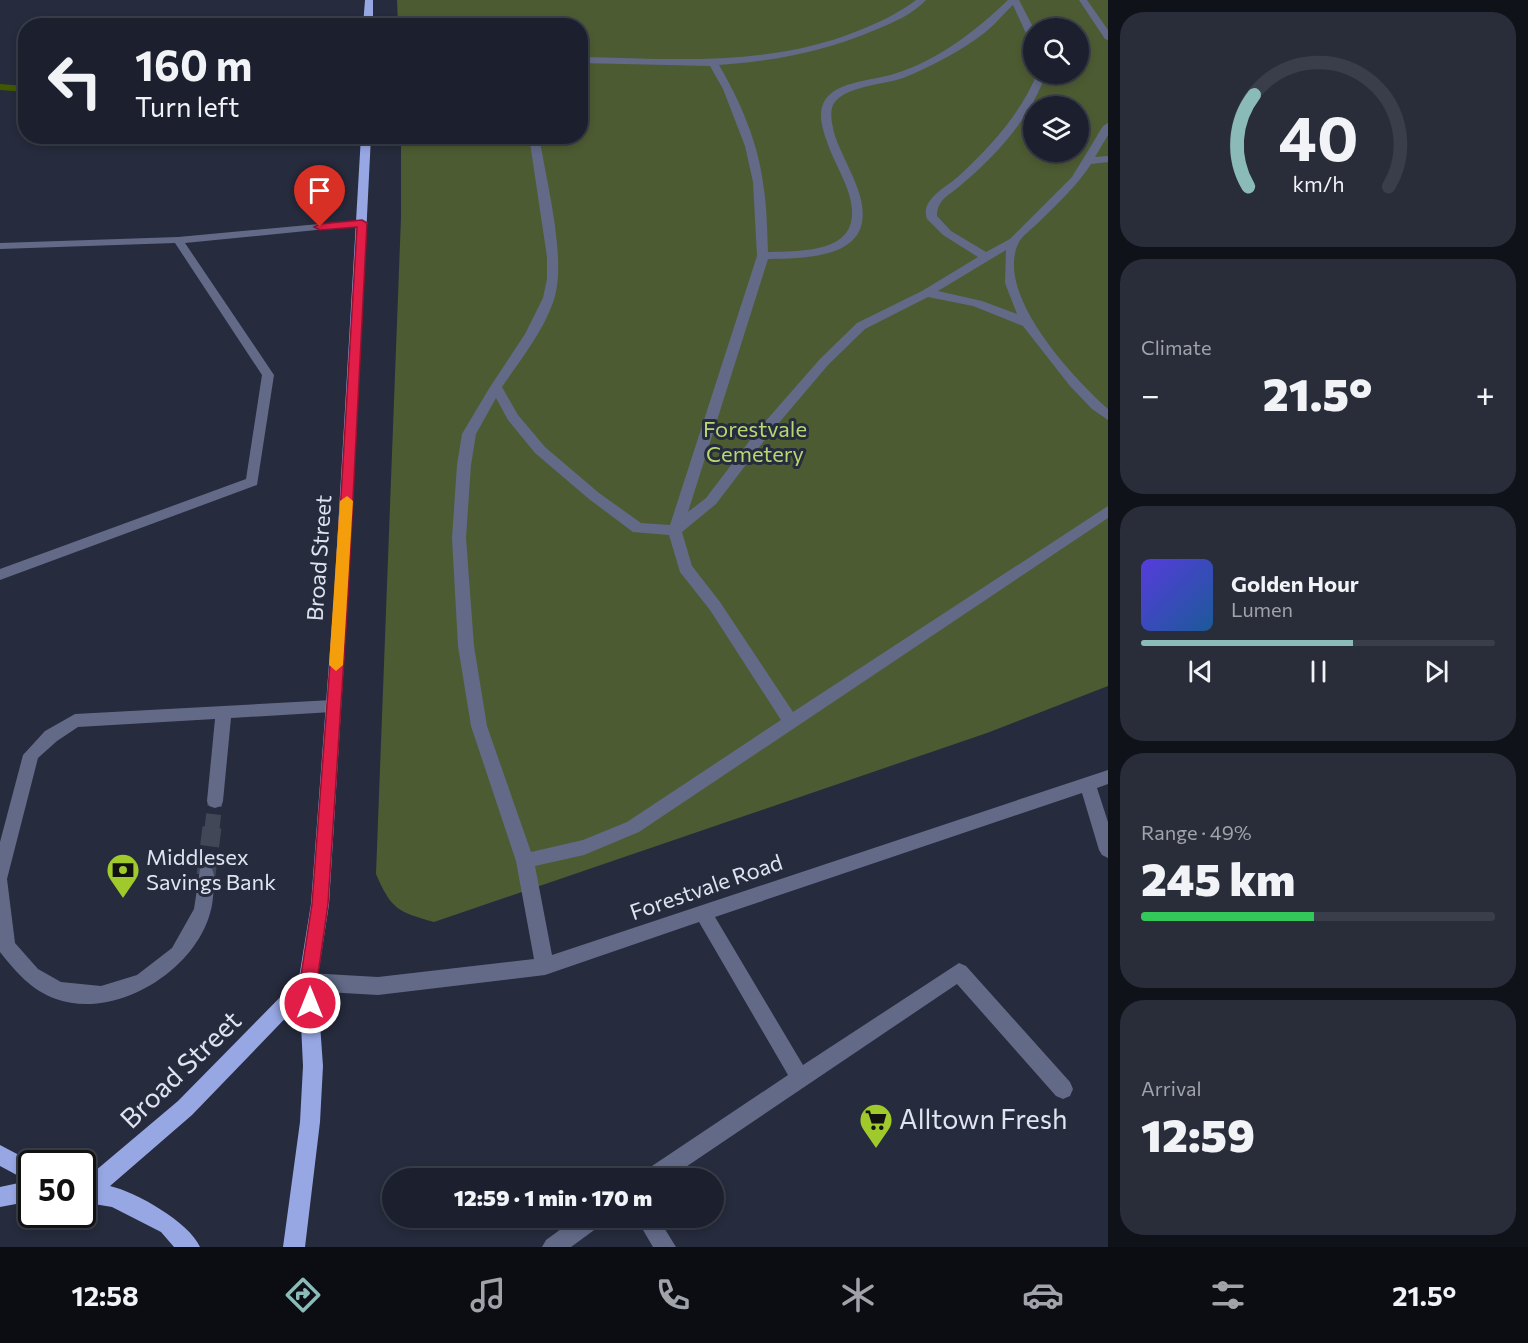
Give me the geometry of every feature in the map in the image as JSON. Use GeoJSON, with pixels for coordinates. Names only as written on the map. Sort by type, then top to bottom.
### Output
{"type":"FeatureCollection","features":[{"type":"Feature","properties":{"kind":"main road"},"geometry":{"type":"LineString","coordinates":[[368,18],[369,0]]}},
{"type":"Feature","properties":{"kind":"main road","name":"Broad Street"},"geometry":{"type":"LineString","coordinates":[[294,1247],[310,1122],[314,1066],[308,982],[320,904],[341,597],[366,144]]}},
{"type":"Feature","properties":{"kind":"main road","name":"Broad Street"},"geometry":{"type":"LineString","coordinates":[[96,1183],[193,1100],[308,982]]}},
{"type":"Feature","properties":{"kind":"main road"},"geometry":{"type":"LineString","coordinates":[[0,1155],[18,1165]]}},
{"type":"Feature","properties":{"kind":"main road"},"geometry":{"type":"LineString","coordinates":[[0,1197],[18,1194]]}},
{"type":"Feature","properties":{"kind":"main road"},"geometry":{"type":"LineString","coordinates":[[96,1194],[114,1197],[168,1225],[189,1247]]}},
{"type":"Feature","properties":{"kind":"street"},"geometry":{"type":"LineString","coordinates":[[588,60],[713,63],[768,59],[804,53],[845,40],[890,21],[922,0]]}},
{"type":"Feature","properties":{"kind":"street"},"geometry":{"type":"LineString","coordinates":[[763,256],[802,254],[835,247],[850,239],[859,220],[853,192],[826,128],[825,109],[830,97],[838,92],[899,76],[933,60],[980,32],[1014,0],[1023,18]]}},
{"type":"Feature","properties":{"kind":"street"},"geometry":{"type":"LineString","coordinates":[[1083,0],[1103,19],[1108,37]]}},
{"type":"Feature","properties":{"kind":"street"},"geometry":{"type":"LineString","coordinates":[[713,63],[728,89],[750,146],[758,182],[763,256],[675,530],[686,568],[715,606],[791,722]]}},
{"type":"Feature","properties":{"kind":"street"},"geometry":{"type":"LineString","coordinates":[[986,257],[947,233],[931,217],[932,206],[941,195],[957,185],[979,163],[1036,91],[1038,84]]}},
{"type":"Feature","properties":{"kind":"street"},"geometry":{"type":"LineString","coordinates":[[1089,158],[1108,126]]}},
{"type":"Feature","properties":{"kind":"street"},"geometry":{"type":"LineString","coordinates":[[535,144],[553,256],[553,279],[549,298],[531,334],[496,387],[469,434],[464,465],[459,537],[466,646],[479,726],[525,861],[545,966]]}},
{"type":"Feature","properties":{"kind":"street"},"geometry":{"type":"LineString","coordinates":[[1089,161],[1108,159]]}},
{"type":"Feature","properties":{"kind":"street"},"geometry":{"type":"LineString","coordinates":[[496,387],[513,417],[540,450],[594,496],[638,528],[675,530],[711,501],[762,434],[824,362],[861,326],[927,293],[1014,241],[1076,179],[1086,162]]}},
{"type":"Feature","properties":{"kind":"street"},"geometry":{"type":"LineString","coordinates":[[0,246],[178,240],[362,223]]}},
{"type":"Feature","properties":{"kind":"street"},"geometry":{"type":"LineString","coordinates":[[0,575],[252,482],[267,375],[178,240]]}},
{"type":"Feature","properties":{"kind":"street"},"geometry":{"type":"LineString","coordinates":[[1014,241],[1008,266],[1011,289],[1027,322],[1056,363],[1088,399],[1108,416]]}},
{"type":"Feature","properties":{"kind":"street"},"geometry":{"type":"LineString","coordinates":[[927,293],[979,302],[1027,322]]}},
{"type":"Feature","properties":{"kind":"street"},"geometry":{"type":"LineString","coordinates":[[525,861],[584,847],[633,827],[1108,511]]}},
{"type":"Feature","properties":{"kind":"street"},"geometry":{"type":"LineString","coordinates":[[0,875],[31,755],[51,736],[75,721],[332,706]]}},
{"type":"Feature","properties":{"kind":"street"},"geometry":{"type":"LineString","coordinates":[[215,801],[223,714]]}},
{"type":"Feature","properties":{"kind":"street","name":"Forestvale Road"},"geometry":{"type":"LineString","coordinates":[[308,982],[378,986],[545,966],[1108,777]]}},
{"type":"Feature","properties":{"kind":"street"},"geometry":{"type":"LineString","coordinates":[[1088,785],[1108,850]]}},
{"type":"Feature","properties":{"kind":"street"},"geometry":{"type":"LineString","coordinates":[[0,883],[6,946],[31,975],[59,991],[101,995],[142,982],[178,954],[203,911],[206,875]]}},
{"type":"Feature","properties":{"kind":"street"},"geometry":{"type":"LineString","coordinates":[[703,913],[800,1078]]}},
{"type":"Feature","properties":{"kind":"street"},"geometry":{"type":"LineString","coordinates":[[666,1168],[959,972],[1063,1089]]}},
{"type":"Feature","properties":{"kind":"street"},"geometry":{"type":"LineString","coordinates":[[553,1247],[580,1228]]}},
{"type":"Feature","properties":{"kind":"street"},"geometry":{"type":"LineString","coordinates":[[653,1228],[665,1247]]}},
{"type":"Feature","properties":{"kind":"green space","name":"Forestvale Cemetery"},"geometry":{"type":"Polygon","coordinates":[[[397,0],[1108,0],[1108,686],[987,733],[434,922],[404,912],[397,907],[386,895],[376,874],[401,217],[401,144],[588,144],[588,18],[398,18],[397,0]]]}},
{"type":"Feature","properties":{"kind":"waterway"},"geometry":{"type":"LineString","coordinates":[[0,87],[18,88]]}},
{"type":"Feature","properties":{"kind":"tunnel"},"geometry":{"type":"LineString","coordinates":[[212,829],[215,801]]}},
{"type":"Feature","properties":{"kind":"tunnel"},"geometry":{"type":"LineString","coordinates":[[206,875],[212,827]]}},
{"type":"Feature","properties":{"kind":"slow traffic"},"geometry":{"type":"LineString","coordinates":[[336,665],[347,501]]}},
{"type":"Feature","properties":{"kind":"place","name":"Middlesex Savings Bank"},"geometry":{"type":"Point","coordinates":[123,899]}},
{"type":"Feature","properties":{"kind":"place","name":"Alltown Fresh"},"geometry":{"type":"Point","coordinates":[876,1149]}},
{"type":"Feature","properties":{"kind":"route"},"geometry":{"type":"LineString","coordinates":[[310,1003],[308,982],[320,904],[341,597],[362,223],[320,227]]}}]}
